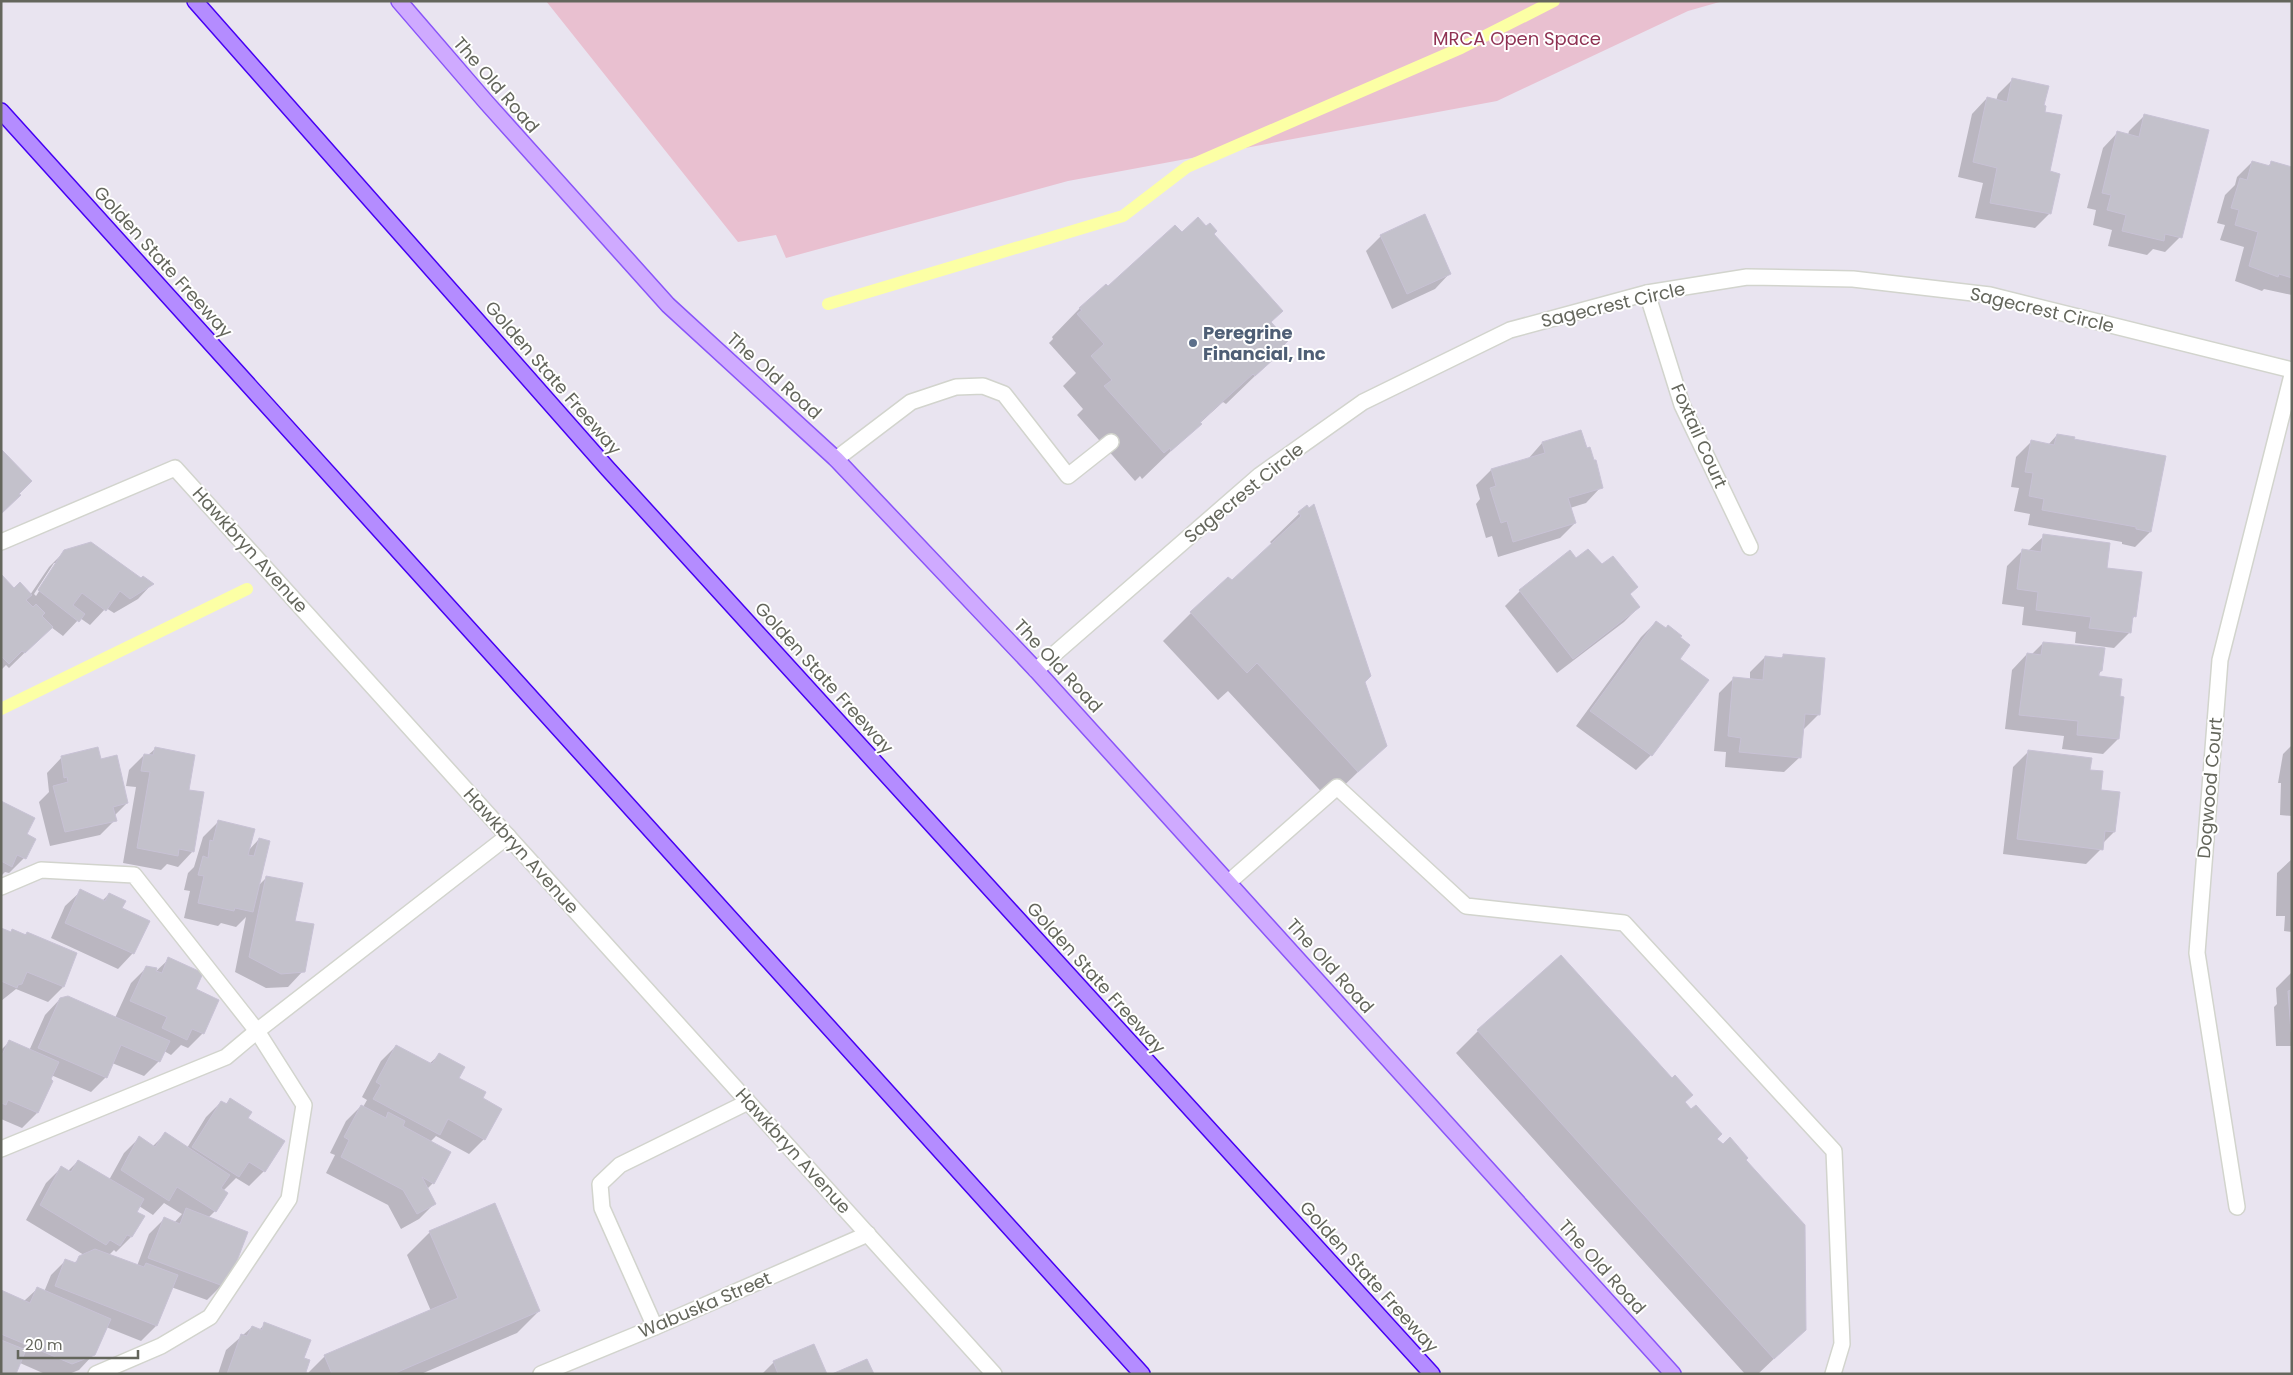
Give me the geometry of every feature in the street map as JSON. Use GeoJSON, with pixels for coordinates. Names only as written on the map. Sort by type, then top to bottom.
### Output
{"type":"FeatureCollection","features":[{"type":"Feature","properties":{"kind":"highway","name":"Golden State Freeway"},"geometry":{"type":"LineString","coordinates":[[195,1],[608,469],[1432,1374]]}},
{"type":"Feature","properties":{"kind":"highway","name":"Golden State Freeway"},"geometry":{"type":"LineString","coordinates":[[1,111],[1142,1374]]}},
{"type":"Feature","properties":{"kind":"main road","name":"The Old Road"},"geometry":{"type":"LineString","coordinates":[[399,1],[486,102],[668,305],[836,459],[1036,670],[1673,1374]]}},
{"type":"Feature","properties":{"kind":"street","name":"Sagecrest Circle"},"geometry":{"type":"LineString","coordinates":[[1036,670],[1260,475],[1363,402],[1510,330],[1647,293],[1747,277],[1853,279],[1990,295],[2292,370]]}},
{"type":"Feature","properties":{"kind":"street","name":"Foxtail Court"},"geometry":{"type":"LineString","coordinates":[[1647,293],[1682,405],[1750,547]]}},
{"type":"Feature","properties":{"kind":"street","name":"Dogwood Court"},"geometry":{"type":"LineString","coordinates":[[2237,1207],[2197,953],[2220,660],[2292,375]]}},
{"type":"Feature","properties":{"kind":"street"},"geometry":{"type":"LineString","coordinates":[[836,459],[911,402],[956,387],[983,386],[1004,394],[1068,476],[1111,442]]}},
{"type":"Feature","properties":{"kind":"street","name":"Hawkbryn Avenue"},"geometry":{"type":"LineString","coordinates":[[1,542],[175,468],[994,1374]]}},
{"type":"Feature","properties":{"kind":"street"},"geometry":{"type":"LineString","coordinates":[[1229,882],[1337,787],[1466,906],[1624,923],[1834,1151],[1842,1344],[1833,1374]]}},
{"type":"Feature","properties":{"kind":"street"},"geometry":{"type":"LineString","coordinates":[[1,1149],[226,1057],[508,836]]}},
{"type":"Feature","properties":{"kind":"street"},"geometry":{"type":"LineString","coordinates":[[1,887],[41,870],[134,875],[257,1031],[304,1105],[289,1199],[210,1317],[161,1346],[96,1374]]}},
{"type":"Feature","properties":{"kind":"street"},"geometry":{"type":"LineString","coordinates":[[655,1327],[602,1208],[600,1184],[620,1165],[748,1102]]}},
{"type":"Feature","properties":{"kind":"street","name":"Wabuska Street"},"geometry":{"type":"LineString","coordinates":[[542,1374],[868,1234]]}},
{"type":"Feature","properties":{"kind":"green space","name":"MRCA Open Space"},"geometry":{"type":"Polygon","coordinates":[[[546,1],[1723,1],[1688,11],[1497,101],[1068,181],[786,258],[776,235],[738,242],[546,1]]]}},
{"type":"Feature","properties":{"kind":"building"},"geometry":{"type":"Polygon","coordinates":[[[2012,78],[2049,86],[2044,105],[2046,106],[2045,112],[2062,115],[2050,171],[2060,174],[2051,214],[1990,203],[1997,168],[1973,162],[1987,97],[2007,102],[2012,78]]]}},
{"type":"Feature","properties":{"kind":"building"},"geometry":{"type":"Polygon","coordinates":[[[2144,114],[2209,130],[2182,238],[2165,234],[2164,241],[2122,231],[2126,215],[2107,210],[2111,195],[2102,193],[2117,131],[2139,137],[2144,114]]]}},
{"type":"Feature","properties":{"kind":"building"},"geometry":{"type":"Polygon","coordinates":[[[2252,161],[2270,166],[2271,161],[2292,167],[2292,278],[2279,274],[2278,277],[2249,266],[2258,232],[2235,225],[2239,210],[2231,208],[2240,178],[2247,180],[2252,161]]]}},
{"type":"Feature","properties":{"kind":"building"},"geometry":{"type":"Polygon","coordinates":[[[1425,214],[1451,274],[1407,294],[1380,235],[1425,214]]]}},
{"type":"Feature","properties":{"kind":"building"},"geometry":{"type":"Polygon","coordinates":[[[1198,217],[1206,226],[1210,223],[1217,231],[1214,234],[1283,311],[1271,322],[1288,341],[1283,346],[1286,348],[1255,376],[1253,374],[1200,422],[1202,424],[1171,451],[1170,448],[1164,453],[1104,386],[1112,380],[1091,356],[1104,344],[1077,314],[1082,310],[1079,308],[1106,284],[1108,286],[1175,225],[1182,232],[1198,217]]]}},
{"type":"Feature","properties":{"kind":"building"},"geometry":{"type":"Polygon","coordinates":[[[1581,430],[1587,448],[1590,447],[1594,460],[1596,460],[1603,488],[1568,498],[1576,523],[1513,542],[1507,521],[1501,523],[1490,488],[1496,486],[1491,469],[1545,453],[1542,442],[1581,430]]]}},
{"type":"Feature","properties":{"kind":"building"},"geometry":{"type":"Polygon","coordinates":[[[2057,434],[2075,437],[2074,439],[2166,456],[2151,532],[2136,529],[2136,527],[2042,510],[2044,499],[2029,496],[2033,473],[2025,472],[2031,440],[2054,445],[2057,434]]]}},
{"type":"Feature","properties":{"kind":"building"},"geometry":{"type":"Polygon","coordinates":[[[1,449],[32,481],[19,494],[21,495],[1,514],[1,449]]]}},
{"type":"Feature","properties":{"kind":"building"},"geometry":{"type":"Polygon","coordinates":[[[1314,504],[1371,676],[1365,682],[1387,746],[1358,772],[1257,663],[1247,673],[1190,612],[1228,577],[1232,580],[1301,516],[1298,512],[1307,505],[1309,508],[1314,504]]]}},
{"type":"Feature","properties":{"kind":"building"},"geometry":{"type":"Polygon","coordinates":[[[2043,534],[2110,543],[2107,568],[2142,572],[2136,617],[2133,616],[2131,633],[2089,628],[2091,617],[2036,610],[2038,592],[2017,589],[2022,549],[2041,552],[2043,534]]]}},
{"type":"Feature","properties":{"kind":"building"},"geometry":{"type":"Polygon","coordinates":[[[91,542],[141,578],[143,576],[154,584],[130,599],[120,591],[106,611],[82,593],[73,605],[85,614],[79,622],[38,590],[64,550],[91,542]]]}},
{"type":"Feature","properties":{"kind":"building"},"geometry":{"type":"Polygon","coordinates":[[[1588,549],[1602,564],[1613,556],[1638,587],[1630,594],[1640,607],[1573,659],[1519,590],[1570,550],[1576,558],[1588,549]]]}},
{"type":"Feature","properties":{"kind":"building"},"geometry":{"type":"Polygon","coordinates":[[[1,574],[14,588],[20,582],[32,595],[26,600],[33,607],[36,604],[45,613],[42,616],[53,627],[25,653],[22,651],[9,664],[1,656],[1,574]]]}},
{"type":"Feature","properties":{"kind":"building"},"geometry":{"type":"Polygon","coordinates":[[[1656,621],[1666,628],[1668,625],[1682,636],[1680,637],[1690,645],[1680,659],[1709,680],[1652,756],[1590,711],[1656,621]]]}},
{"type":"Feature","properties":{"kind":"building"},"geometry":{"type":"Polygon","coordinates":[[[2043,642],[2105,648],[2102,671],[2099,671],[2099,676],[2122,679],[2120,696],[2124,697],[2119,739],[2077,735],[2078,721],[2019,715],[2027,653],[2041,655],[2043,642]]]}},
{"type":"Feature","properties":{"kind":"building"},"geometry":{"type":"Polygon","coordinates":[[[1783,654],[1825,658],[1820,715],[1805,714],[1801,758],[1739,752],[1741,738],[1728,736],[1733,677],[1763,680],[1765,656],[1783,658],[1783,654]]]}},
{"type":"Feature","properties":{"kind":"building"},"geometry":{"type":"Polygon","coordinates":[[[98,747],[101,759],[117,755],[128,803],[113,807],[117,821],[65,832],[53,786],[68,782],[67,777],[64,778],[61,756],[98,747]]]}},
{"type":"Feature","properties":{"kind":"building"},"geometry":{"type":"Polygon","coordinates":[[[155,747],[195,755],[189,790],[204,792],[194,852],[179,849],[178,856],[137,848],[150,772],[141,771],[144,754],[153,755],[155,747]]]}},
{"type":"Feature","properties":{"kind":"building"},"geometry":{"type":"Polygon","coordinates":[[[2028,750],[2092,758],[2090,770],[2103,771],[2101,790],[2120,792],[2115,832],[2105,831],[2103,850],[2017,839],[2028,750]]]}},
{"type":"Feature","properties":{"kind":"building"},"geometry":{"type":"Polygon","coordinates":[[[1,801],[35,818],[27,834],[36,839],[26,859],[17,855],[12,867],[1,861],[1,801]]]}},
{"type":"Feature","properties":{"kind":"building"},"geometry":{"type":"Polygon","coordinates":[[[218,820],[255,829],[248,855],[254,856],[259,838],[270,841],[253,912],[235,908],[234,911],[198,903],[204,876],[198,875],[203,856],[208,858],[210,840],[213,841],[218,820]]]}},
{"type":"Feature","properties":{"kind":"building"},"geometry":{"type":"Polygon","coordinates":[[[266,876],[303,883],[295,921],[314,924],[305,972],[281,974],[249,957],[266,876]]]}},
{"type":"Feature","properties":{"kind":"building"},"geometry":{"type":"Polygon","coordinates":[[[80,889],[105,901],[109,893],[126,901],[122,908],[150,921],[134,954],[65,923],[80,889]]]}},
{"type":"Feature","properties":{"kind":"building"},"geometry":{"type":"Polygon","coordinates":[[[1,928],[11,932],[12,929],[26,935],[27,932],[77,953],[64,987],[27,972],[22,984],[18,985],[17,988],[1,981],[1,928]]]}},
{"type":"Feature","properties":{"kind":"building"},"geometry":{"type":"Polygon","coordinates":[[[1561,955],[1672,1078],[1675,1075],[1693,1095],[1685,1102],[1691,1109],[1696,1105],[1722,1134],[1717,1139],[1723,1144],[1730,1137],[1748,1158],[1746,1160],[1805,1225],[1806,1330],[1774,1359],[1477,1030],[1561,955]]]}},
{"type":"Feature","properties":{"kind":"building"},"geometry":{"type":"Polygon","coordinates":[[[168,957],[203,973],[196,989],[219,1000],[204,1034],[192,1029],[187,1040],[162,1028],[167,1017],[130,1001],[146,966],[157,968],[156,971],[162,973],[168,957]]]}},
{"type":"Feature","properties":{"kind":"building"},"geometry":{"type":"Polygon","coordinates":[[[2292,990],[2292,1032],[2291,1032],[2288,991],[2292,990]]]}},
{"type":"Feature","properties":{"kind":"building"},"geometry":{"type":"Polygon","coordinates":[[[68,996],[170,1041],[160,1062],[121,1045],[107,1078],[38,1048],[60,998],[68,996]]]}},
{"type":"Feature","properties":{"kind":"building"},"geometry":{"type":"Polygon","coordinates":[[[9,1040],[59,1062],[51,1079],[53,1081],[38,1113],[8,1100],[6,1105],[1,1103],[1,1057],[9,1040]]]}},
{"type":"Feature","properties":{"kind":"building"},"geometry":{"type":"Polygon","coordinates":[[[396,1045],[432,1064],[439,1053],[465,1067],[459,1078],[486,1092],[483,1098],[502,1109],[485,1140],[448,1119],[440,1135],[373,1099],[381,1085],[376,1082],[396,1045]]]}},
{"type":"Feature","properties":{"kind":"building"},"geometry":{"type":"Polygon","coordinates":[[[230,1098],[252,1112],[248,1118],[285,1141],[265,1172],[249,1162],[239,1177],[192,1147],[221,1101],[227,1104],[230,1098]]]}},
{"type":"Feature","properties":{"kind":"building"},"geometry":{"type":"Polygon","coordinates":[[[361,1105],[386,1118],[388,1112],[405,1121],[403,1126],[451,1152],[434,1184],[422,1177],[436,1204],[417,1214],[403,1190],[341,1157],[349,1140],[344,1137],[361,1105]]]}},
{"type":"Feature","properties":{"kind":"building"},"geometry":{"type":"Polygon","coordinates":[[[165,1132],[230,1175],[221,1188],[228,1193],[216,1212],[177,1187],[169,1201],[121,1170],[139,1136],[155,1147],[165,1132]]]}},
{"type":"Feature","properties":{"kind":"building"},"geometry":{"type":"Polygon","coordinates":[[[78,1160],[144,1199],[137,1212],[145,1216],[132,1237],[127,1235],[120,1246],[110,1240],[106,1245],[40,1205],[61,1166],[71,1172],[78,1160]]]}},
{"type":"Feature","properties":{"kind":"building"},"geometry":{"type":"Polygon","coordinates":[[[495,1203],[540,1311],[393,1374],[332,1374],[324,1355],[458,1298],[429,1231],[495,1203]]]}},
{"type":"Feature","properties":{"kind":"building"},"geometry":{"type":"Polygon","coordinates":[[[186,1208],[248,1232],[230,1279],[226,1277],[223,1286],[148,1258],[164,1217],[180,1224],[186,1208]]]}},
{"type":"Feature","properties":{"kind":"building"},"geometry":{"type":"Polygon","coordinates":[[[95,1249],[144,1267],[146,1263],[178,1275],[157,1326],[55,1286],[65,1259],[76,1263],[79,1256],[95,1249]]]}},
{"type":"Feature","properties":{"kind":"building"},"geometry":{"type":"Polygon","coordinates":[[[37,1287],[111,1319],[95,1355],[72,1364],[1,1334],[1,1290],[30,1303],[37,1287]]]}},
{"type":"Feature","properties":{"kind":"building"},"geometry":{"type":"Polygon","coordinates":[[[264,1322],[311,1340],[304,1358],[310,1360],[306,1372],[309,1374],[227,1374],[241,1334],[247,1336],[252,1326],[262,1330],[264,1322]]]}},
{"type":"Feature","properties":{"kind":"building"},"geometry":{"type":"Polygon","coordinates":[[[1,1340],[26,1350],[16,1374],[1,1374],[1,1340]]]}},
{"type":"Feature","properties":{"kind":"building"},"geometry":{"type":"Polygon","coordinates":[[[814,1344],[827,1374],[778,1374],[773,1361],[814,1344]]]}},
{"type":"Feature","properties":{"kind":"building"},"geometry":{"type":"Polygon","coordinates":[[[867,1359],[874,1374],[832,1374],[867,1359]]]}},
{"type":"Feature","properties":{"kind":"waterway"},"geometry":{"type":"LineString","coordinates":[[828,304],[1123,216],[1187,167],[1461,48],[1554,1]]}},
{"type":"Feature","properties":{"kind":"waterway"},"geometry":{"type":"LineString","coordinates":[[1,709],[247,589]]}},
{"type":"Feature","properties":{"kind":"place","name":"Peregrine Financial, Inc"},"geometry":{"type":"Point","coordinates":[1193,343]}}]}
